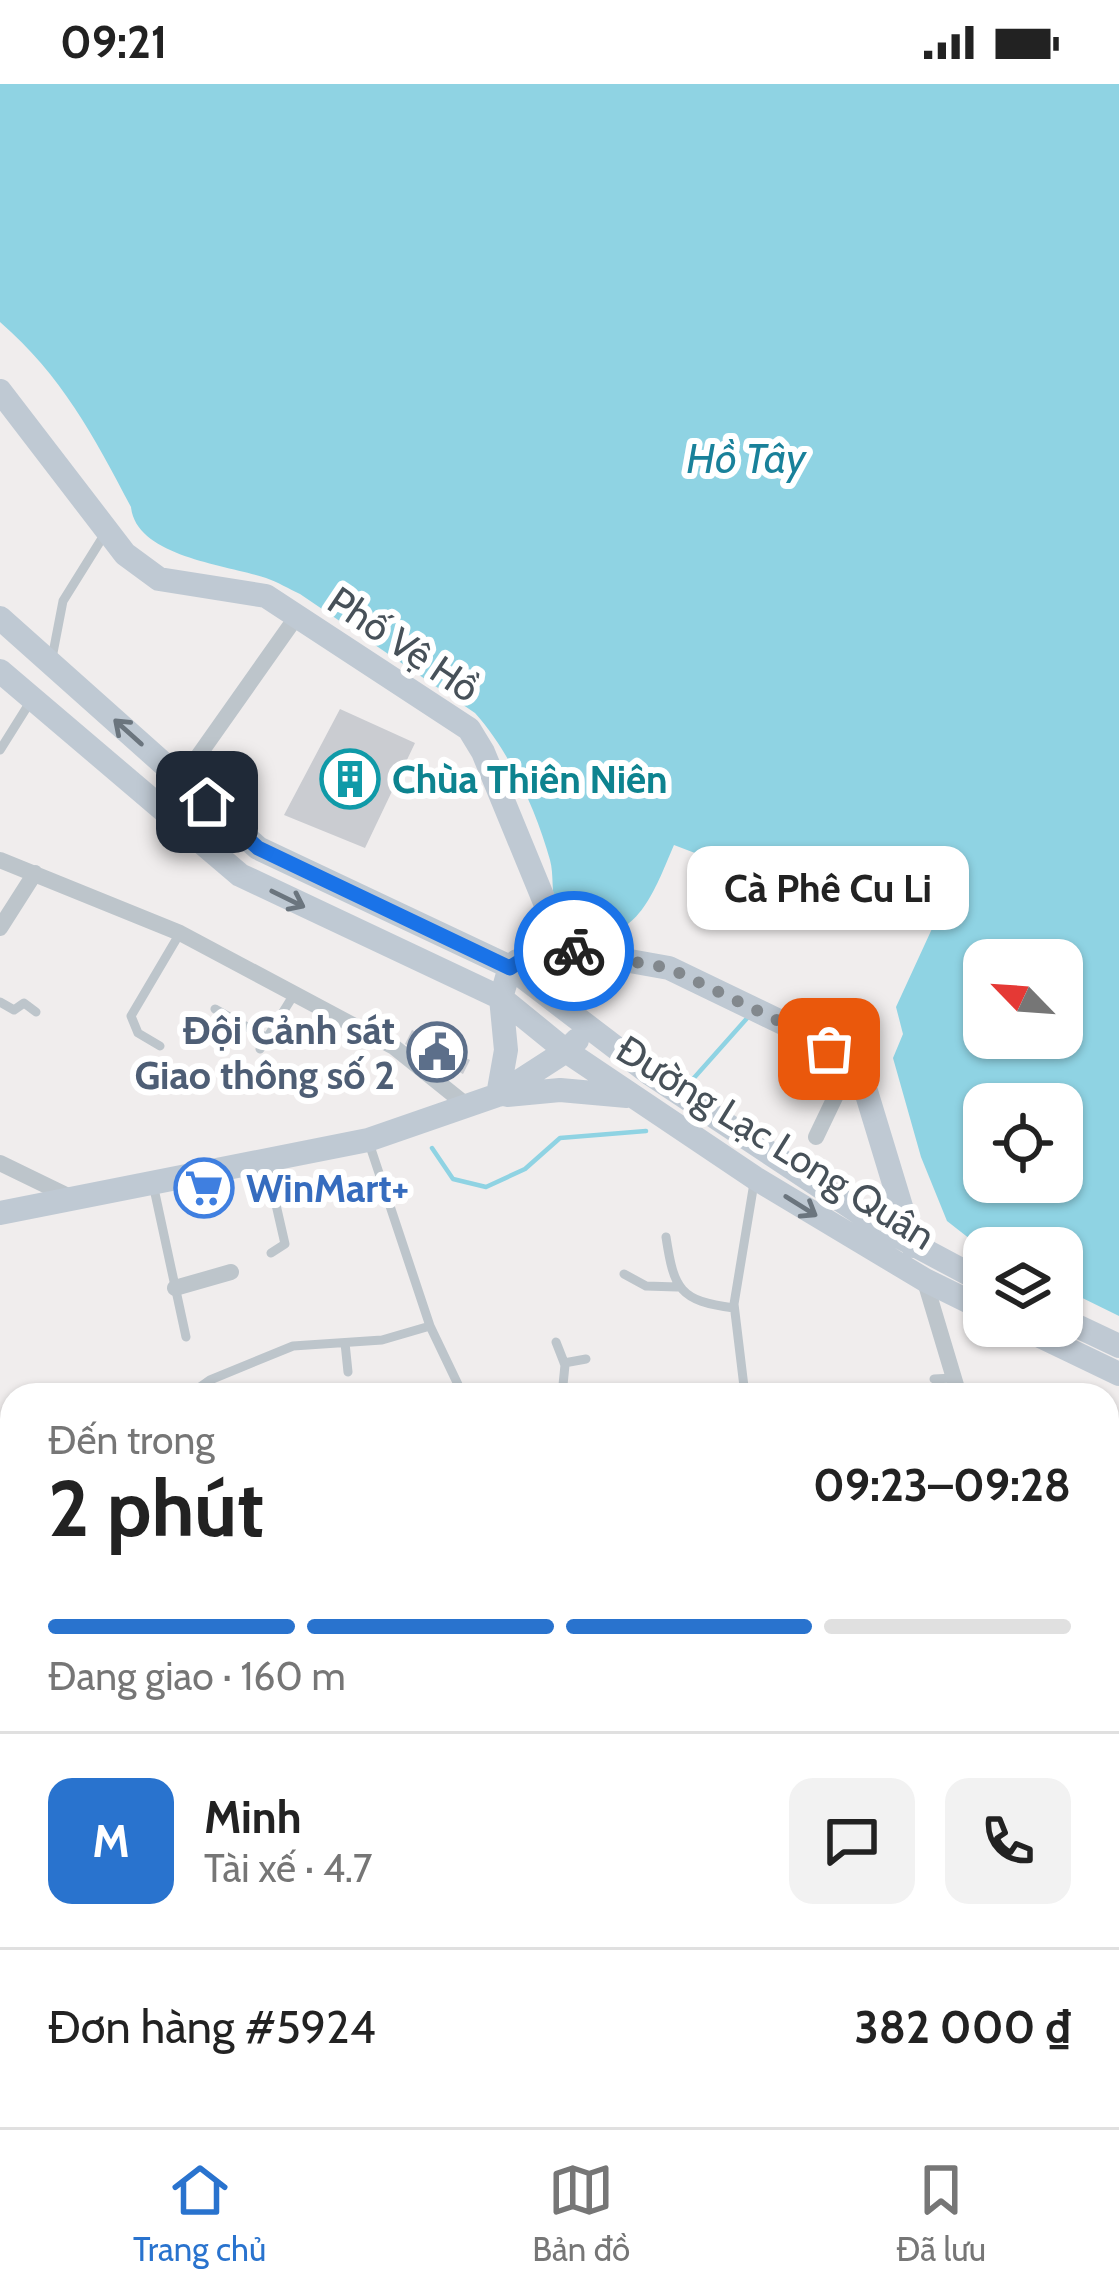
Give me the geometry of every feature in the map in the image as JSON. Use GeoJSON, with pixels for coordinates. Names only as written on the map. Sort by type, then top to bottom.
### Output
{"type":"FeatureCollection","features":[{"type":"Feature","properties":{"kind":"main road","name":"Phố Vệ Hồ"},"geometry":{"type":"LineString","coordinates":[[0,391],[125,554],[159,579],[266,596],[458,722],[478,740],[548,910],[552,952]]}},
{"type":"Feature","properties":{"kind":"main road","name":"Đường Lạc Long Quân"},"geometry":{"type":"LineString","coordinates":[[0,618],[258,848],[510,968],[586,1029],[913,1246],[963,1271]]}},
{"type":"Feature","properties":{"kind":"main road","name":"Đường Lạc Long Quân"},"geometry":{"type":"LineString","coordinates":[[0,671],[240,874],[501,998],[566,1052],[755,1178],[963,1299]]}},
{"type":"Feature","properties":{"kind":"main road"},"geometry":{"type":"LineString","coordinates":[[498,1095],[506,1050],[501,998],[510,968],[517,962],[574,951],[669,968],[812,1037],[849,1068],[865,1088],[913,1246]]}},
{"type":"Feature","properties":{"kind":"main road"},"geometry":{"type":"LineString","coordinates":[[498,1095],[566,1052],[586,1029]]}},
{"type":"Feature","properties":{"kind":"main road"},"geometry":{"type":"LineString","coordinates":[[0,1213],[368,1140],[498,1095],[560,1090],[633,1097]]}},
{"type":"Feature","properties":{"kind":"main road"},"geometry":{"type":"LineString","coordinates":[[1083,1329],[1119,1346]]}},
{"type":"Feature","properties":{"kind":"main road"},"geometry":{"type":"LineString","coordinates":[[1062,1347],[1119,1375]]}},
{"type":"Feature","properties":{"kind":"street"},"geometry":{"type":"LineString","coordinates":[[182,779],[297,616]]}},
{"type":"Feature","properties":{"kind":"street"},"geometry":{"type":"LineString","coordinates":[[0,860],[180,933],[394,1047],[465,1104]]}},
{"type":"Feature","properties":{"kind":"street"},"geometry":{"type":"LineString","coordinates":[[0,928],[35,873]]}},
{"type":"Feature","properties":{"kind":"street"},"geometry":{"type":"LineString","coordinates":[[816,1136],[849,1068]]}},
{"type":"Feature","properties":{"kind":"street"},"geometry":{"type":"LineString","coordinates":[[0,1163],[72,1198]]}},
{"type":"Feature","properties":{"kind":"street"},"geometry":{"type":"LineString","coordinates":[[913,1246],[949,1383]]}},
{"type":"Feature","properties":{"kind":"street"},"geometry":{"type":"LineString","coordinates":[[175,1288],[231,1272]]}},
{"type":"Feature","properties":{"kind":"lane"},"geometry":{"type":"LineString","coordinates":[[51,663],[63,601],[107,530]]}},
{"type":"Feature","properties":{"kind":"lane"},"geometry":{"type":"LineString","coordinates":[[0,750],[32,698]]}},
{"type":"Feature","properties":{"kind":"lane"},"geometry":{"type":"LineString","coordinates":[[160,1046],[138,1033],[131,1016],[180,933]]}},
{"type":"Feature","properties":{"kind":"lane"},"geometry":{"type":"LineString","coordinates":[[260,1049],[293,996]]}},
{"type":"Feature","properties":{"kind":"lane"},"geometry":{"type":"LineString","coordinates":[[0,1002],[14,1010],[24,1003],[36,1012]]}},
{"type":"Feature","properties":{"kind":"lane"},"geometry":{"type":"LineString","coordinates":[[215,1009],[267,1038]]}},
{"type":"Feature","properties":{"kind":"lane"},"geometry":{"type":"LineString","coordinates":[[368,1140],[430,1326],[457,1383]]}},
{"type":"Feature","properties":{"kind":"lane"},"geometry":{"type":"LineString","coordinates":[[266,1161],[285,1244],[271,1253]]}},
{"type":"Feature","properties":{"kind":"lane"},"geometry":{"type":"LineString","coordinates":[[744,1383],[734,1308],[755,1178]]}},
{"type":"Feature","properties":{"kind":"lane"},"geometry":{"type":"LineString","coordinates":[[153,1184],[186,1337]]}},
{"type":"Feature","properties":{"kind":"lane"},"geometry":{"type":"LineString","coordinates":[[666,1238],[677,1287]]}},
{"type":"Feature","properties":{"kind":"lane"},"geometry":{"type":"LineString","coordinates":[[624,1274],[646,1286],[677,1287],[716,1306],[734,1308]]}},
{"type":"Feature","properties":{"kind":"lane"},"geometry":{"type":"LineString","coordinates":[[207,1383],[293,1346],[382,1340],[430,1326]]}},
{"type":"Feature","properties":{"kind":"lane"},"geometry":{"type":"LineString","coordinates":[[556,1342],[564,1363],[563,1383]]}},
{"type":"Feature","properties":{"kind":"lane"},"geometry":{"type":"LineString","coordinates":[[345,1343],[348,1372]]}},
{"type":"Feature","properties":{"kind":"lane"},"geometry":{"type":"LineString","coordinates":[[564,1363],[586,1359]]}},
{"type":"Feature","properties":{"kind":"water","name":"Hồ Tây"},"geometry":{"type":"Polygon","coordinates":[[[0,84],[1119,84],[1119,1316],[1083,1298],[1083,1227],[963,1227],[963,1234],[947,1221],[921,1157],[893,1058],[903,1034],[896,1007],[936,920],[931,911],[857,875],[810,897],[674,845],[652,893],[632,921],[602,933],[571,923],[556,906],[550,860],[529,802],[500,745],[475,713],[300,594],[266,578],[186,556],[149,537],[137,524],[89,431],[22,342],[0,322],[0,84]]]}},
{"type":"Feature","properties":{"kind":"building","name":"Chùa Thiên Niên"},"geometry":{"type":"Polygon","coordinates":[[[340,709],[415,743],[365,848],[284,815],[340,709]]]}},
{"type":"Feature","properties":{"kind":"building","name":"Đội Cảnh sát Giao thông số 2"},"geometry":{"type":"Polygon","coordinates":[[[412,1030],[470,1060],[463,1074],[405,1044],[412,1030]]]}},
{"type":"Feature","properties":{"kind":"waterway"},"geometry":{"type":"LineString","coordinates":[[693,1079],[749,1016]]}},
{"type":"Feature","properties":{"kind":"waterway"},"geometry":{"type":"LineString","coordinates":[[432,1148],[453,1179],[486,1187],[525,1169],[560,1138],[646,1131]]}},
{"type":"Feature","properties":{"kind":"way so far"},"geometry":{"type":"LineString","coordinates":[[574,951],[669,968],[829,1049]]}},
{"type":"Feature","properties":{"kind":"place","name":"Chùa Thiên Niên"},"geometry":{"type":"Point","coordinates":[350,779]}},
{"type":"Feature","properties":{"kind":"place","name":"Cà Phê Cu Li"},"geometry":{"type":"Point","coordinates":[829,1049]}},
{"type":"Feature","properties":{"kind":"place","name":"Đội Cảnh sát Giao thông số 2"},"geometry":{"type":"Point","coordinates":[437,1052]}},
{"type":"Feature","properties":{"kind":"place","name":"WinMart+"},"geometry":{"type":"Point","coordinates":[204,1188]}},
{"type":"Feature","properties":{"kind":"route"},"geometry":{"type":"LineString","coordinates":[[207,802],[258,848],[510,968],[552,952],[574,951]]}}]}
